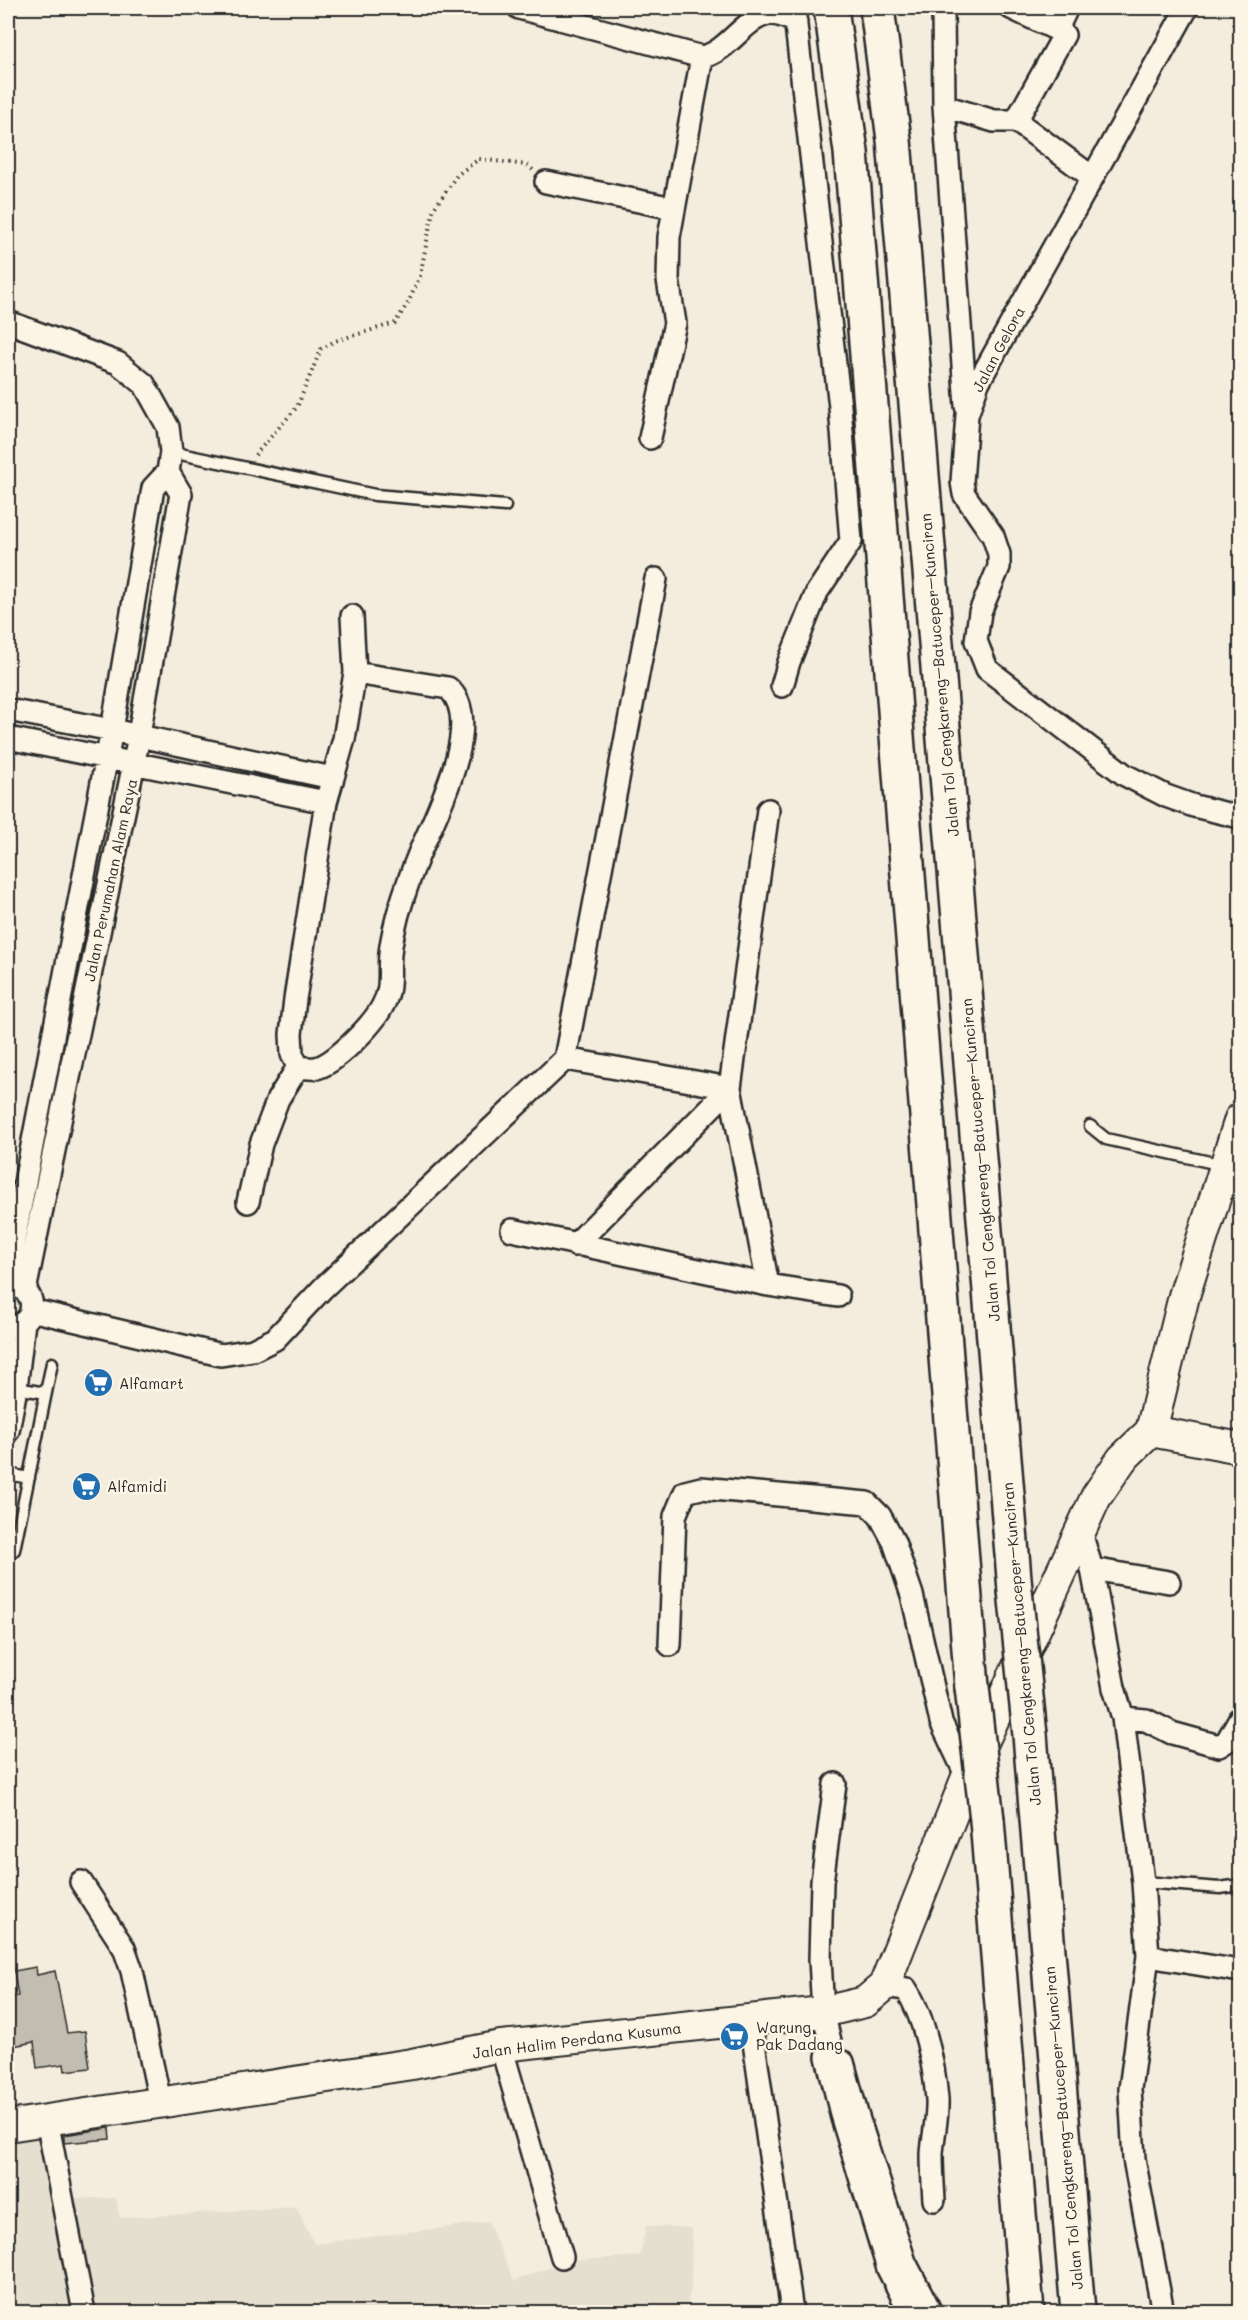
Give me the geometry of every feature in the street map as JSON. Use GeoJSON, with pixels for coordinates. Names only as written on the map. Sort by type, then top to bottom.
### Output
{"type":"FeatureCollection","features":[{"type":"Feature","properties":{"kind":"highway"},"geometry":{"type":"LineString","coordinates":[[831,8],[851,152],[972,1687],[987,1820],[1027,2313]]}},
{"type":"Feature","properties":{"kind":"highway","name":"Jalan Tol Cengkareng–Batuceper–Kunciran"},"geometry":{"type":"LineString","coordinates":[[877,8],[894,140],[1078,2313]]}},
{"type":"Feature","properties":{"kind":"main road"},"geometry":{"type":"LineString","coordinates":[[884,1986],[967,1777],[1096,1497],[1122,1459],[1151,1431],[1185,1296],[1240,1119]]}},
{"type":"Feature","properties":{"kind":"main road"},"geometry":{"type":"LineString","coordinates":[[1151,1431],[1240,1448]]}},
{"type":"Feature","properties":{"kind":"main road","name":"Jalan Halim Perdana Kusuma"},"geometry":{"type":"LineString","coordinates":[[8,2126],[412,2064],[501,2046],[823,2012],[865,2002],[884,1986]]}},
{"type":"Feature","properties":{"kind":"street"},"geometry":{"type":"LineString","coordinates":[[519,8],[702,57],[713,55],[756,20],[768,14],[795,15],[838,396],[851,541],[817,592],[789,662],[782,686]]}},
{"type":"Feature","properties":{"kind":"street"},"geometry":{"type":"LineString","coordinates":[[943,8],[944,106],[967,415]]}},
{"type":"Feature","properties":{"kind":"street"},"geometry":{"type":"LineString","coordinates":[[1011,8],[1057,29],[1064,35],[1016,122]]}},
{"type":"Feature","properties":{"kind":"street"},"geometry":{"type":"LineString","coordinates":[[1057,29],[1067,8]]}},
{"type":"Feature","properties":{"kind":"street","name":"Jalan Gelora"},"geometry":{"type":"LineString","coordinates":[[1187,8],[978,383],[967,415],[962,482],[964,494],[993,536],[999,554],[999,567],[980,612],[976,641],[987,669],[1125,775],[1166,796],[1194,806],[1240,817]]}},
{"type":"Feature","properties":{"kind":"street"},"geometry":{"type":"LineString","coordinates":[[650,438],[675,323],[667,258],[673,208],[702,57]]}},
{"type":"Feature","properties":{"kind":"street"},"geometry":{"type":"LineString","coordinates":[[944,106],[994,121],[1016,122],[1092,177]]}},
{"type":"Feature","properties":{"kind":"street"},"geometry":{"type":"LineString","coordinates":[[546,182],[673,208]]}},
{"type":"Feature","properties":{"kind":"street","name":"Jalan Perumahan Alam Raya"},"geometry":{"type":"LineString","coordinates":[[8,322],[118,363],[144,384],[168,427],[169,462],[181,494],[134,763],[19,1307],[16,1388],[8,1431]]}},
{"type":"Feature","properties":{"kind":"street","name":"Jalan Perumahan Alam Raya"},"geometry":{"type":"LineString","coordinates":[[8,1271],[107,758],[153,488],[169,462]]}},
{"type":"Feature","properties":{"kind":"street"},"geometry":{"type":"LineString","coordinates":[[19,1307],[221,1355],[253,1350],[275,1339],[323,1288],[564,1059],[656,579]]}},
{"type":"Feature","properties":{"kind":"street"},"geometry":{"type":"LineString","coordinates":[[298,1067],[292,1054],[292,1022],[326,802],[344,739],[355,673],[352,616]]}},
{"type":"Feature","properties":{"kind":"street"},"geometry":{"type":"LineString","coordinates":[[298,1067],[315,1069],[325,1065],[359,1035],[381,1009],[390,991],[390,954],[398,915],[418,855],[450,786],[459,749],[461,714],[457,695],[448,688],[355,673]]}},
{"type":"Feature","properties":{"kind":"street"},"geometry":{"type":"LineString","coordinates":[[8,710],[332,778]]}},
{"type":"Feature","properties":{"kind":"street"},"geometry":{"type":"LineString","coordinates":[[8,738],[326,802]]}},
{"type":"Feature","properties":{"kind":"street"},"geometry":{"type":"LineString","coordinates":[[768,810],[730,1088],[768,1285]]}},
{"type":"Feature","properties":{"kind":"street"},"geometry":{"type":"LineString","coordinates":[[564,1059],[730,1088]]}},
{"type":"Feature","properties":{"kind":"street"},"geometry":{"type":"LineString","coordinates":[[248,1202],[261,1144],[278,1099],[298,1067]]}},
{"type":"Feature","properties":{"kind":"street"},"geometry":{"type":"LineString","coordinates":[[575,1245],[730,1088]]}},
{"type":"Feature","properties":{"kind":"street"},"geometry":{"type":"LineString","coordinates":[[512,1230],[768,1285],[838,1296]]}},
{"type":"Feature","properties":{"kind":"street"},"geometry":{"type":"LineString","coordinates":[[670,1644],[675,1516],[685,1492],[701,1488],[867,1503],[880,1516],[894,1542],[912,1595],[941,1722],[967,1777]]}},
{"type":"Feature","properties":{"kind":"street"},"geometry":{"type":"LineString","coordinates":[[1081,1533],[1092,1569],[1114,1688],[1123,1718],[1143,1882],[1148,1956],[1130,2089],[1134,2159],[1163,2313]]}},
{"type":"Feature","properties":{"kind":"street"},"geometry":{"type":"LineString","coordinates":[[1092,1569],[1169,1582]]}},
{"type":"Feature","properties":{"kind":"street"},"geometry":{"type":"LineString","coordinates":[[1123,1718],[1146,1720],[1172,1733],[1219,1746],[1232,1746],[1240,1718]]}},
{"type":"Feature","properties":{"kind":"street"},"geometry":{"type":"LineString","coordinates":[[835,1784],[822,1882],[820,1959],[823,2012],[830,2040],[827,2057],[888,2269],[910,2313]]}},
{"type":"Feature","properties":{"kind":"street"},"geometry":{"type":"LineString","coordinates":[[81,1882],[123,1948],[132,1971],[160,2101]]}},
{"type":"Feature","properties":{"kind":"street"},"geometry":{"type":"LineString","coordinates":[[1148,1956],[1240,1971]]}},
{"type":"Feature","properties":{"kind":"street"},"geometry":{"type":"LineString","coordinates":[[884,1986],[906,1989],[917,2006],[927,2044],[937,2100],[932,2152],[934,2200]]}},
{"type":"Feature","properties":{"kind":"street"},"geometry":{"type":"LineString","coordinates":[[751,2021],[792,2313]]}},
{"type":"Feature","properties":{"kind":"street"},"geometry":{"type":"LineString","coordinates":[[830,2040],[841,2054],[857,2114],[905,2262],[931,2313]]}},
{"type":"Feature","properties":{"kind":"street"},"geometry":{"type":"LineString","coordinates":[[501,2046],[562,2258]]}},
{"type":"Feature","properties":{"kind":"street"},"geometry":{"type":"LineString","coordinates":[[47,2120],[84,2313]]}},
{"type":"Feature","properties":{"kind":"lane"},"geometry":{"type":"LineString","coordinates":[[169,462],[243,466],[375,495],[505,506]]}},
{"type":"Feature","properties":{"kind":"lane"},"geometry":{"type":"LineString","coordinates":[[1090,1126],[1106,1139],[1226,1166]]}},
{"type":"Feature","properties":{"kind":"lane"},"geometry":{"type":"LineString","coordinates":[[8,1555],[14,1550],[52,1363]]}},
{"type":"Feature","properties":{"kind":"lane"},"geometry":{"type":"LineString","coordinates":[[16,1388],[46,1393]]}},
{"type":"Feature","properties":{"kind":"lane"},"geometry":{"type":"LineString","coordinates":[[8,1474],[29,1478]]}},
{"type":"Feature","properties":{"kind":"lane"},"geometry":{"type":"LineString","coordinates":[[1143,1882],[1220,1888],[1240,1885]]}},
{"type":"Feature","properties":{"kind":"path"},"geometry":{"type":"LineString","coordinates":[[243,466],[274,436],[297,407],[321,349],[335,341],[395,323],[408,303],[420,276],[433,210],[457,175],[479,159],[527,165],[546,182]]}},
{"type":"Feature","properties":{"kind":"shaded area"},"geometry":{"type":"Polygon","coordinates":[[[50,2129],[71,2198],[116,2198],[120,2218],[296,2207],[314,2244],[488,2222],[514,2281],[567,2261],[640,2256],[646,2226],[692,2228],[691,2286],[686,2312],[8,2312],[8,2137],[50,2129]]]}},
{"type":"Feature","properties":{"kind":"building"},"geometry":{"type":"Polygon","coordinates":[[[36,1967],[37,1975],[55,1971],[67,2033],[85,2031],[90,2068],[65,2071],[64,2064],[37,2068],[34,2042],[8,2047],[8,1998],[18,1996],[14,1971],[36,1967]]]}},
{"type":"Feature","properties":{"kind":"building"},"geometry":{"type":"Polygon","coordinates":[[[109,2128],[110,2139],[64,2143],[64,2135],[109,2128]]]}},
{"type":"Feature","properties":{"kind":"place","name":"Alfamart"},"geometry":{"type":"Point","coordinates":[98,1383]}},
{"type":"Feature","properties":{"kind":"place","name":"Alfamidi"},"geometry":{"type":"Point","coordinates":[86,1486]}},
{"type":"Feature","properties":{"kind":"place","name":"Warung Pak Dadang"},"geometry":{"type":"Point","coordinates":[735,2036]}}]}
